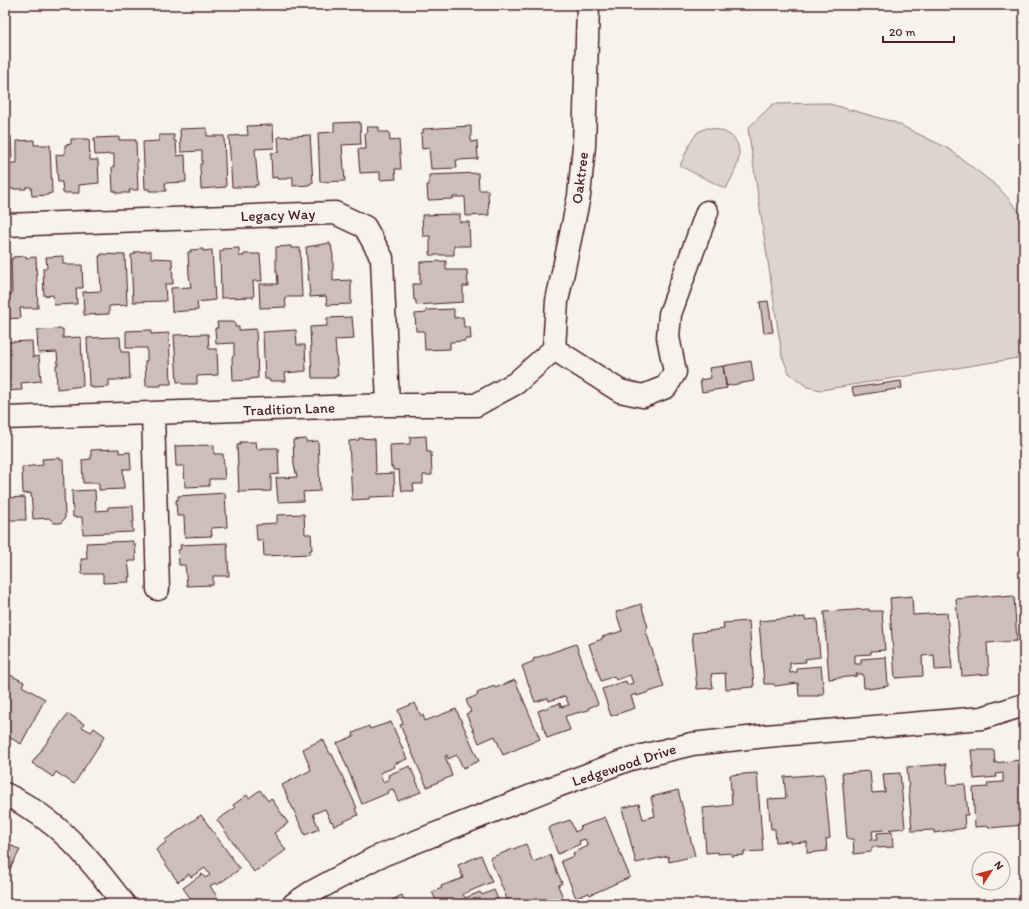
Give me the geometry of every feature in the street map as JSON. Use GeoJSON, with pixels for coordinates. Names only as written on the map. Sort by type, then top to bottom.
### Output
{"type":"FeatureCollection","features":[{"type":"Feature","properties":{"kind":"street","name":"Oaktree"},"geometry":{"type":"LineString","coordinates":[[554,349],[557,301],[579,196],[584,146],[588,5]]}},
{"type":"Feature","properties":{"kind":"street"},"geometry":{"type":"LineString","coordinates":[[554,349],[620,391],[643,396],[666,387],[675,372],[668,337],[670,314],[707,212]]}},
{"type":"Feature","properties":{"kind":"street","name":"Legacy Way"},"geometry":{"type":"LineString","coordinates":[[5,225],[334,213],[365,227],[382,258],[388,405]]}},
{"type":"Feature","properties":{"kind":"street","name":"Tradition Lane"},"geometry":{"type":"LineString","coordinates":[[5,418],[388,405],[476,405],[516,383],[554,349]]}},
{"type":"Feature","properties":{"kind":"street"},"geometry":{"type":"LineString","coordinates":[[153,413],[158,589]]}},
{"type":"Feature","properties":{"kind":"street","name":"Ledgewood Drive"},"geometry":{"type":"LineString","coordinates":[[294,904],[312,892],[375,858],[549,789],[630,759],[692,744],[766,736],[982,718],[1024,705]]}},
{"type":"Feature","properties":{"kind":"street"},"geometry":{"type":"LineString","coordinates":[[5,794],[18,800],[43,816],[63,832],[87,857],[124,904]]}},
{"type":"Feature","properties":{"kind":"shaded area"},"geometry":{"type":"Polygon","coordinates":[[[826,103],[894,122],[949,149],[998,187],[1024,217],[1024,357],[821,390],[807,387],[789,373],[782,356],[748,128],[773,104],[826,103]]]}},
{"type":"Feature","properties":{"kind":"shaded area"},"geometry":{"type":"Polygon","coordinates":[[[707,128],[729,134],[737,142],[739,147],[738,163],[726,189],[680,166],[690,143],[698,132],[707,128]]]}},
{"type":"Feature","properties":{"kind":"building"},"geometry":{"type":"Polygon","coordinates":[[[360,122],[361,144],[342,145],[345,181],[320,182],[318,133],[334,132],[334,123],[360,122]]]}},
{"type":"Feature","properties":{"kind":"building"},"geometry":{"type":"Polygon","coordinates":[[[273,125],[274,148],[255,149],[258,185],[255,185],[255,187],[232,187],[229,136],[248,135],[247,126],[273,125]]]}},
{"type":"Feature","properties":{"kind":"building"},"geometry":{"type":"Polygon","coordinates":[[[471,126],[471,142],[477,141],[478,159],[456,160],[457,168],[431,169],[429,148],[422,149],[421,133],[423,133],[423,129],[471,126]]]}},
{"type":"Feature","properties":{"kind":"building"},"geometry":{"type":"Polygon","coordinates":[[[367,127],[379,127],[379,132],[389,132],[390,141],[399,140],[401,169],[395,169],[396,179],[380,180],[380,172],[360,173],[358,149],[366,149],[365,133],[368,132],[367,127]]]}},
{"type":"Feature","properties":{"kind":"building"},"geometry":{"type":"Polygon","coordinates":[[[207,128],[207,136],[224,136],[226,187],[201,189],[200,164],[202,164],[202,151],[181,152],[180,129],[207,128]]]}},
{"type":"Feature","properties":{"kind":"building"},"geometry":{"type":"Polygon","coordinates":[[[159,135],[174,135],[177,156],[185,155],[186,182],[165,183],[166,191],[149,191],[149,189],[145,189],[143,142],[159,141],[159,135]]]}},
{"type":"Feature","properties":{"kind":"building"},"geometry":{"type":"Polygon","coordinates":[[[310,135],[313,183],[310,183],[310,185],[293,186],[293,177],[288,177],[288,179],[277,179],[277,177],[272,178],[271,153],[279,152],[278,137],[310,135]]]}},
{"type":"Feature","properties":{"kind":"building"},"geometry":{"type":"Polygon","coordinates":[[[5,136],[11,136],[12,158],[5,159],[5,136]]]}},
{"type":"Feature","properties":{"kind":"building"},"geometry":{"type":"Polygon","coordinates":[[[119,137],[119,140],[136,140],[138,190],[129,190],[130,193],[116,193],[116,191],[113,191],[112,167],[114,167],[114,154],[95,155],[94,138],[119,137]]]}},
{"type":"Feature","properties":{"kind":"building"},"geometry":{"type":"Polygon","coordinates":[[[71,139],[89,139],[90,160],[98,160],[99,183],[79,185],[79,193],[63,193],[62,182],[58,182],[56,155],[65,154],[65,145],[71,144],[71,139]]]}},
{"type":"Feature","properties":{"kind":"building"},"geometry":{"type":"Polygon","coordinates":[[[34,140],[34,145],[50,145],[52,193],[48,195],[32,196],[31,187],[26,187],[26,189],[10,189],[10,163],[17,163],[17,141],[34,140]]]}},
{"type":"Feature","properties":{"kind":"building"},"geometry":{"type":"Polygon","coordinates":[[[478,173],[479,190],[488,190],[489,215],[466,216],[465,197],[428,200],[427,185],[429,185],[429,175],[478,173]]]}},
{"type":"Feature","properties":{"kind":"building"},"geometry":{"type":"Polygon","coordinates":[[[460,214],[460,222],[469,222],[470,246],[454,246],[454,255],[430,255],[430,236],[423,236],[422,215],[460,214]]]}},
{"type":"Feature","properties":{"kind":"building"},"geometry":{"type":"Polygon","coordinates":[[[330,243],[333,256],[333,281],[351,280],[351,304],[327,305],[326,296],[310,297],[306,247],[330,243]]]}},
{"type":"Feature","properties":{"kind":"building"},"geometry":{"type":"Polygon","coordinates":[[[291,246],[291,248],[300,248],[302,297],[285,297],[286,307],[260,308],[259,284],[278,284],[277,271],[276,272],[276,247],[291,246]]]}},
{"type":"Feature","properties":{"kind":"building"},"geometry":{"type":"Polygon","coordinates":[[[239,248],[239,256],[244,256],[244,254],[260,254],[262,281],[253,281],[254,297],[221,298],[220,251],[223,251],[223,249],[239,248]]]}},
{"type":"Feature","properties":{"kind":"building"},"geometry":{"type":"Polygon","coordinates":[[[203,249],[203,251],[212,250],[215,300],[197,302],[198,310],[172,312],[171,288],[191,287],[188,252],[191,252],[190,250],[203,249]]]}},
{"type":"Feature","properties":{"kind":"building"},"geometry":{"type":"Polygon","coordinates":[[[151,251],[151,258],[172,259],[173,284],[165,284],[166,301],[133,302],[131,255],[135,254],[135,252],[151,251]]]}},
{"type":"Feature","properties":{"kind":"building"},"geometry":{"type":"Polygon","coordinates":[[[101,254],[125,255],[127,305],[109,306],[109,314],[84,315],[83,292],[101,291],[99,256],[101,256],[101,254]]]}},
{"type":"Feature","properties":{"kind":"building"},"geometry":{"type":"Polygon","coordinates":[[[26,256],[26,258],[36,257],[38,308],[20,308],[21,318],[5,319],[5,295],[12,294],[11,259],[13,259],[13,257],[26,256]]]}},
{"type":"Feature","properties":{"kind":"building"},"geometry":{"type":"Polygon","coordinates":[[[63,256],[63,264],[82,265],[83,288],[76,288],[77,304],[54,305],[53,295],[44,296],[43,268],[47,268],[46,257],[63,256]]]}},
{"type":"Feature","properties":{"kind":"building"},"geometry":{"type":"Polygon","coordinates":[[[446,261],[446,270],[467,270],[468,286],[463,286],[463,302],[416,305],[416,300],[414,300],[413,284],[420,284],[420,262],[446,261]]]}},
{"type":"Feature","properties":{"kind":"building"},"geometry":{"type":"Polygon","coordinates":[[[768,301],[773,332],[764,333],[760,302],[768,301]]]}},
{"type":"Feature","properties":{"kind":"building"},"geometry":{"type":"Polygon","coordinates":[[[454,309],[454,318],[463,317],[464,327],[470,327],[471,339],[450,342],[450,349],[425,350],[424,331],[416,331],[415,314],[426,313],[426,310],[454,309]]]}},
{"type":"Feature","properties":{"kind":"building"},"geometry":{"type":"Polygon","coordinates":[[[352,317],[354,339],[335,340],[338,376],[335,376],[335,378],[312,378],[310,327],[327,326],[327,318],[352,317]]]}},
{"type":"Feature","properties":{"kind":"building"},"geometry":{"type":"Polygon","coordinates":[[[217,322],[235,322],[235,327],[239,327],[239,330],[256,329],[258,378],[233,381],[232,357],[234,356],[234,343],[216,344],[215,328],[218,328],[217,322]]]}},
{"type":"Feature","properties":{"kind":"building"},"geometry":{"type":"Polygon","coordinates":[[[63,329],[63,338],[81,337],[83,386],[57,389],[57,352],[38,353],[37,330],[63,329]]]}},
{"type":"Feature","properties":{"kind":"building"},"geometry":{"type":"Polygon","coordinates":[[[151,330],[151,334],[169,333],[171,384],[146,386],[145,361],[147,361],[147,348],[126,348],[126,331],[151,330]]]}},
{"type":"Feature","properties":{"kind":"building"},"geometry":{"type":"Polygon","coordinates":[[[296,330],[297,345],[305,345],[306,371],[285,373],[286,381],[269,381],[269,379],[265,379],[263,332],[296,330]]]}},
{"type":"Feature","properties":{"kind":"building"},"geometry":{"type":"Polygon","coordinates":[[[208,334],[209,349],[217,349],[218,375],[197,376],[197,384],[182,384],[181,382],[177,382],[174,335],[208,334]]]}},
{"type":"Feature","properties":{"kind":"building"},"geometry":{"type":"Polygon","coordinates":[[[120,337],[121,352],[129,352],[130,379],[109,380],[109,387],[93,388],[92,386],[89,386],[87,338],[120,337]]]}},
{"type":"Feature","properties":{"kind":"building"},"geometry":{"type":"Polygon","coordinates":[[[32,341],[33,357],[39,356],[41,381],[21,383],[22,390],[5,391],[5,351],[8,351],[8,342],[32,341]]]}},
{"type":"Feature","properties":{"kind":"building"},"geometry":{"type":"Polygon","coordinates":[[[751,361],[754,381],[726,386],[723,366],[751,361]]]}},
{"type":"Feature","properties":{"kind":"building"},"geometry":{"type":"Polygon","coordinates":[[[723,366],[727,388],[702,392],[700,380],[711,378],[709,368],[723,366]]]}},
{"type":"Feature","properties":{"kind":"building"},"geometry":{"type":"Polygon","coordinates":[[[901,381],[902,388],[854,396],[852,388],[901,381]]]}},
{"type":"Feature","properties":{"kind":"building"},"geometry":{"type":"Polygon","coordinates":[[[426,436],[427,452],[431,452],[432,475],[423,475],[423,484],[413,484],[414,491],[402,491],[399,470],[393,470],[393,467],[391,467],[390,445],[410,444],[410,437],[426,436]]]}},
{"type":"Feature","properties":{"kind":"building"},"geometry":{"type":"Polygon","coordinates":[[[359,438],[375,439],[376,474],[394,473],[395,496],[369,497],[369,499],[352,500],[349,441],[359,440],[359,438]]]}},
{"type":"Feature","properties":{"kind":"building"},"geometry":{"type":"Polygon","coordinates":[[[306,439],[306,442],[318,441],[320,491],[303,492],[304,501],[278,502],[276,478],[297,477],[294,465],[293,440],[306,439]]]}},
{"type":"Feature","properties":{"kind":"building"},"geometry":{"type":"Polygon","coordinates":[[[240,442],[256,442],[257,449],[278,448],[279,474],[271,475],[271,491],[239,492],[237,445],[240,445],[240,442]]]}},
{"type":"Feature","properties":{"kind":"building"},"geometry":{"type":"Polygon","coordinates":[[[214,445],[214,454],[223,454],[225,479],[209,479],[209,486],[185,487],[184,466],[176,466],[175,446],[214,445]]]}},
{"type":"Feature","properties":{"kind":"building"},"geometry":{"type":"Polygon","coordinates":[[[119,449],[119,453],[130,452],[131,469],[123,469],[124,489],[99,490],[99,483],[83,483],[82,460],[91,459],[91,450],[119,449]]]}},
{"type":"Feature","properties":{"kind":"building"},"geometry":{"type":"Polygon","coordinates":[[[60,458],[60,460],[63,460],[65,518],[61,523],[54,523],[49,518],[33,519],[31,493],[23,494],[22,467],[43,465],[42,459],[60,458]]]}},
{"type":"Feature","properties":{"kind":"building"},"geometry":{"type":"Polygon","coordinates":[[[5,460],[7,498],[25,497],[26,520],[5,520],[5,460]]]}},
{"type":"Feature","properties":{"kind":"building"},"geometry":{"type":"Polygon","coordinates":[[[95,490],[96,511],[108,510],[108,507],[133,506],[133,532],[83,534],[82,517],[73,517],[72,491],[95,490]]]}},
{"type":"Feature","properties":{"kind":"building"},"geometry":{"type":"Polygon","coordinates":[[[225,493],[227,527],[211,528],[212,536],[185,537],[184,516],[177,516],[176,500],[178,500],[178,496],[225,493]]]}},
{"type":"Feature","properties":{"kind":"building"},"geometry":{"type":"Polygon","coordinates":[[[304,514],[305,534],[311,534],[312,550],[310,550],[310,554],[264,556],[263,540],[257,540],[256,525],[277,523],[277,515],[304,514]]]}},
{"type":"Feature","properties":{"kind":"building"},"geometry":{"type":"Polygon","coordinates":[[[133,541],[133,544],[135,544],[136,561],[128,561],[130,577],[128,577],[129,582],[103,583],[103,574],[82,574],[81,559],[87,559],[86,543],[133,541]]]}},
{"type":"Feature","properties":{"kind":"building"},"geometry":{"type":"Polygon","coordinates":[[[227,543],[229,576],[213,576],[213,585],[187,586],[185,565],[179,565],[178,550],[181,549],[180,545],[227,543]]]}},
{"type":"Feature","properties":{"kind":"building"},"geometry":{"type":"Polygon","coordinates":[[[1001,595],[1001,597],[1014,596],[1017,641],[987,643],[989,674],[962,676],[956,599],[1001,595]]]}},
{"type":"Feature","properties":{"kind":"building"},"geometry":{"type":"Polygon","coordinates":[[[912,596],[913,615],[947,613],[952,669],[935,670],[934,655],[922,656],[923,676],[895,678],[890,598],[912,596]]]}},
{"type":"Feature","properties":{"kind":"building"},"geometry":{"type":"Polygon","coordinates":[[[641,604],[648,627],[645,628],[664,687],[637,696],[636,694],[631,696],[635,708],[611,716],[602,689],[626,681],[627,685],[633,683],[630,675],[616,680],[614,676],[601,681],[589,644],[602,639],[602,637],[622,631],[616,612],[641,604]]]}},
{"type":"Feature","properties":{"kind":"building"},"geometry":{"type":"Polygon","coordinates":[[[869,609],[869,611],[882,611],[885,650],[871,651],[871,654],[855,655],[855,664],[861,664],[861,659],[886,657],[888,686],[869,689],[864,688],[863,674],[829,679],[824,612],[869,609]]]}},
{"type":"Feature","properties":{"kind":"building"},"geometry":{"type":"Polygon","coordinates":[[[805,617],[805,620],[817,619],[820,657],[805,659],[806,662],[790,663],[790,673],[797,672],[797,668],[821,666],[824,694],[819,694],[819,696],[799,696],[798,683],[775,686],[774,684],[764,684],[759,621],[805,617]]]}},
{"type":"Feature","properties":{"kind":"building"},"geometry":{"type":"Polygon","coordinates":[[[749,621],[754,687],[726,689],[725,673],[711,674],[713,688],[697,689],[692,633],[724,629],[723,623],[749,621]]]}},
{"type":"Feature","properties":{"kind":"building"},"geometry":{"type":"Polygon","coordinates":[[[576,644],[598,704],[588,708],[589,710],[565,716],[570,730],[547,738],[538,711],[560,703],[561,707],[569,705],[565,696],[549,701],[548,698],[535,702],[522,666],[534,661],[533,659],[576,644]]]}},
{"type":"Feature","properties":{"kind":"building"},"geometry":{"type":"Polygon","coordinates":[[[8,674],[24,682],[22,686],[45,699],[21,744],[5,735],[5,677],[8,674]]]}},
{"type":"Feature","properties":{"kind":"building"},"geometry":{"type":"Polygon","coordinates":[[[515,680],[540,739],[503,755],[495,736],[479,743],[466,714],[471,712],[466,700],[478,695],[477,693],[494,686],[495,688],[515,680]]]}},
{"type":"Feature","properties":{"kind":"building"},"geometry":{"type":"Polygon","coordinates":[[[415,703],[425,721],[456,709],[479,761],[463,768],[457,755],[448,759],[447,755],[445,756],[452,776],[427,787],[400,725],[403,724],[398,710],[415,703]]]}},
{"type":"Feature","properties":{"kind":"building"},"geometry":{"type":"Polygon","coordinates":[[[69,714],[84,724],[82,727],[91,732],[94,728],[105,736],[74,784],[56,772],[53,777],[32,763],[69,714]]]}},
{"type":"Feature","properties":{"kind":"building"},"geometry":{"type":"Polygon","coordinates":[[[391,722],[407,759],[394,764],[395,767],[380,773],[383,782],[389,779],[388,775],[410,766],[421,792],[398,801],[393,789],[387,791],[388,793],[362,804],[337,743],[354,736],[353,733],[369,726],[370,729],[391,722]]]}},
{"type":"Feature","properties":{"kind":"building"},"geometry":{"type":"Polygon","coordinates":[[[323,739],[330,754],[332,754],[357,808],[355,809],[358,815],[334,826],[325,809],[313,814],[319,829],[305,835],[282,785],[311,770],[303,749],[323,739]]]}},
{"type":"Feature","properties":{"kind":"building"},"geometry":{"type":"Polygon","coordinates":[[[971,750],[994,750],[995,763],[1020,760],[1020,762],[1024,762],[1024,825],[989,828],[989,826],[975,827],[973,788],[988,787],[987,783],[1003,782],[1003,773],[996,774],[997,777],[974,779],[971,750]]]}},
{"type":"Feature","properties":{"kind":"building"},"geometry":{"type":"Polygon","coordinates":[[[946,764],[948,785],[965,784],[968,815],[964,815],[965,828],[934,833],[934,830],[912,831],[907,767],[946,764]]]}},
{"type":"Feature","properties":{"kind":"building"},"geometry":{"type":"Polygon","coordinates":[[[870,771],[872,793],[885,792],[883,774],[900,773],[905,828],[872,831],[873,838],[871,840],[877,840],[877,833],[892,832],[893,847],[872,847],[871,852],[854,854],[853,839],[847,839],[842,773],[870,771]]]}},
{"type":"Feature","properties":{"kind":"building"},"geometry":{"type":"Polygon","coordinates":[[[757,773],[763,851],[744,852],[744,855],[731,856],[731,853],[706,853],[703,808],[732,805],[730,775],[757,773]]]}},
{"type":"Feature","properties":{"kind":"building"},"geometry":{"type":"Polygon","coordinates":[[[824,774],[830,838],[826,839],[827,851],[807,853],[807,842],[776,842],[775,829],[771,829],[768,799],[786,798],[784,777],[824,774]]]}},
{"type":"Feature","properties":{"kind":"building"},"geometry":{"type":"Polygon","coordinates":[[[260,790],[268,801],[271,798],[288,823],[274,833],[286,850],[254,872],[217,820],[235,808],[233,805],[247,795],[249,798],[260,790]]]}},
{"type":"Feature","properties":{"kind":"building"},"geometry":{"type":"Polygon","coordinates":[[[678,790],[695,856],[669,862],[668,856],[636,863],[622,808],[639,804],[643,819],[655,816],[651,797],[678,790]]]}},
{"type":"Feature","properties":{"kind":"building"},"geometry":{"type":"Polygon","coordinates":[[[201,815],[240,869],[217,885],[215,883],[210,886],[218,898],[210,904],[194,904],[183,888],[202,874],[205,878],[210,875],[205,868],[191,877],[189,874],[178,882],[156,850],[166,842],[165,840],[201,815]]]}},
{"type":"Feature","properties":{"kind":"building"},"geometry":{"type":"Polygon","coordinates":[[[605,817],[630,877],[590,895],[589,893],[576,898],[561,861],[574,856],[573,853],[588,846],[585,839],[579,841],[580,844],[558,854],[548,829],[552,826],[570,820],[575,832],[581,829],[580,827],[605,817]]]}},
{"type":"Feature","properties":{"kind":"building"},"geometry":{"type":"Polygon","coordinates":[[[5,842],[20,850],[5,878],[5,842]]]}},
{"type":"Feature","properties":{"kind":"building"},"geometry":{"type":"Polygon","coordinates":[[[526,844],[533,862],[550,855],[562,883],[558,886],[563,897],[551,904],[509,904],[490,858],[526,844]]]}},
{"type":"Feature","properties":{"kind":"building"},"geometry":{"type":"Polygon","coordinates":[[[481,855],[492,882],[463,894],[465,898],[480,892],[482,895],[494,890],[500,904],[438,904],[432,892],[442,888],[441,886],[463,878],[458,865],[481,855]]]}},
{"type":"Feature","properties":{"kind":"building"},"geometry":{"type":"Polygon","coordinates":[[[402,895],[406,904],[384,904],[402,895]]]}}]}
